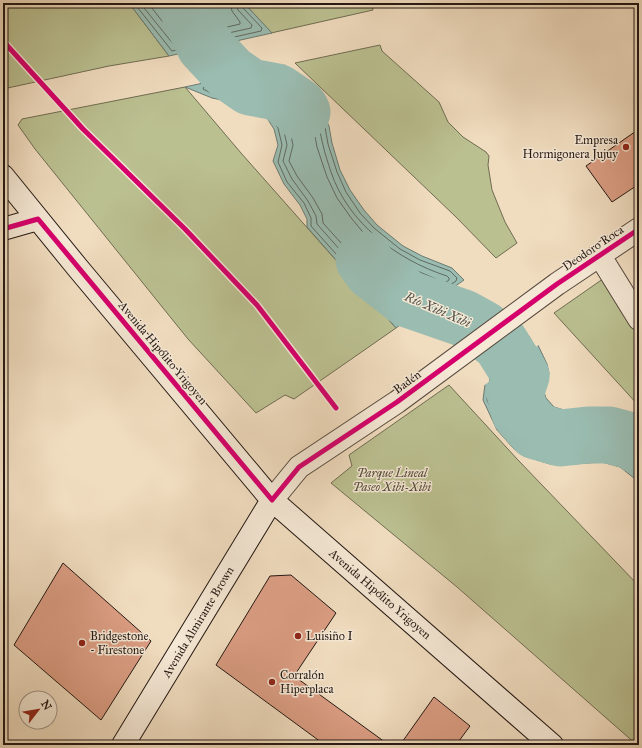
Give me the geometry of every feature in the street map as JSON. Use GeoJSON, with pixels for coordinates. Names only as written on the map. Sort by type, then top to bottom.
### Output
{"type":"FeatureCollection","features":[{"type":"Feature","properties":{"kind":"main road","name":"Avenida Hipólito Yrigoyen"},"geometry":{"type":"LineString","coordinates":[[3,176],[272,500],[552,745]]}},
{"type":"Feature","properties":{"kind":"main road"},"geometry":{"type":"LineString","coordinates":[[3,229],[38,220]]}},
{"type":"Feature","properties":{"kind":"main road","name":"Deodoro Roca"},"geometry":{"type":"LineString","coordinates":[[557,284],[639,229]]}},
{"type":"Feature","properties":{"kind":"main road"},"geometry":{"type":"LineString","coordinates":[[600,256],[639,319]]}},
{"type":"Feature","properties":{"kind":"main road","name":"Badén"},"geometry":{"type":"LineString","coordinates":[[272,500],[299,467],[397,402],[557,284]]}},
{"type":"Feature","properties":{"kind":"main road","name":"Avenida Almirante Brown"},"geometry":{"type":"LineString","coordinates":[[123,745],[272,500]]}},
{"type":"Feature","properties":{"kind":"green space"},"geometry":{"type":"Polygon","coordinates":[[[3,3],[129,3],[169,56],[109,66],[3,89],[3,3]]]}},
{"type":"Feature","properties":{"kind":"green space"},"geometry":{"type":"Polygon","coordinates":[[[244,3],[372,3],[373,10],[271,33],[244,3]]]}},
{"type":"Feature","properties":{"kind":"green space"},"geometry":{"type":"Polygon","coordinates":[[[380,45],[382,51],[439,102],[448,122],[463,137],[486,152],[489,156],[488,165],[492,190],[505,222],[517,243],[496,258],[456,217],[295,63],[380,45]]]}},
{"type":"Feature","properties":{"kind":"green space"},"geometry":{"type":"Polygon","coordinates":[[[185,87],[241,153],[396,328],[294,399],[285,395],[256,413],[188,339],[35,149],[18,125],[22,119],[185,87]]]}},
{"type":"Feature","properties":{"kind":"green space"},"geometry":{"type":"Polygon","coordinates":[[[610,274],[639,303],[639,406],[554,313],[610,274]]]}},
{"type":"Feature","properties":{"kind":"green space","name":"Parque Lineal Paseo Xibi-Xibi"},"geometry":{"type":"Polygon","coordinates":[[[449,385],[518,460],[639,586],[639,745],[637,745],[457,587],[331,483],[352,466],[349,455],[449,385]]]}},
{"type":"Feature","properties":{"kind":"water"},"geometry":{"type":"Polygon","coordinates":[[[129,3],[244,3],[272,33],[169,56],[129,3]]]}},
{"type":"Feature","properties":{"kind":"water"},"geometry":{"type":"Polygon","coordinates":[[[285,65],[319,106],[329,126],[332,143],[340,170],[350,190],[364,210],[377,225],[403,246],[422,256],[452,268],[464,280],[396,328],[307,227],[307,219],[300,205],[284,184],[273,161],[278,145],[274,129],[265,115],[251,106],[212,98],[185,87],[285,65]]]}},
{"type":"Feature","properties":{"kind":"water"},"geometry":{"type":"Polygon","coordinates":[[[536,341],[547,364],[549,373],[544,392],[546,398],[554,407],[564,410],[590,408],[619,409],[639,418],[639,482],[620,467],[602,462],[559,465],[550,464],[524,456],[514,449],[497,430],[483,400],[485,384],[536,341]]]}},
{"type":"Feature","properties":{"kind":"pier"},"geometry":{"type":"Polygon","coordinates":[[[530,327],[540,344],[482,387],[485,370],[484,359],[530,327]]]}},
{"type":"Feature","properties":{"kind":"building","name":"Empresa Hormigonera Jujuy"},"geometry":{"type":"Polygon","coordinates":[[[639,129],[639,184],[612,202],[586,166],[639,129]]]}},
{"type":"Feature","properties":{"kind":"building","name":"Bridgestone - Firestone"},"geometry":{"type":"Polygon","coordinates":[[[63,563],[151,641],[101,720],[14,645],[63,563]]]}},
{"type":"Feature","properties":{"kind":"building"},"geometry":{"type":"Polygon","coordinates":[[[291,575],[336,613],[294,676],[389,745],[325,745],[216,665],[270,576],[291,575]]]}},
{"type":"Feature","properties":{"kind":"building"},"geometry":{"type":"Polygon","coordinates":[[[434,697],[470,726],[456,745],[400,745],[434,697]]]}},
{"type":"Feature","properties":{"kind":"waterway","name":"Río Xibi Xibi"},"geometry":{"type":"LineString","coordinates":[[188,3],[190,15],[205,46],[230,73],[250,87],[277,92],[299,107],[302,112]]}},
{"type":"Feature","properties":{"kind":"waterway","name":"Río Xibi Xibi"},"geometry":{"type":"LineString","coordinates":[[364,260],[372,271],[408,299],[463,318],[483,329],[501,344],[521,376],[515,393],[520,413],[536,431],[560,438],[588,435],[609,435],[635,442],[639,446]]}},
{"type":"Feature","properties":{"kind":"cycle path"},"geometry":{"type":"LineString","coordinates":[[3,41],[83,129],[185,229],[257,305],[336,408]]}},
{"type":"Feature","properties":{"kind":"cycle path"},"geometry":{"type":"LineString","coordinates":[[3,229],[38,219],[272,500],[299,467],[397,402],[557,284],[639,229]]}},
{"type":"Feature","properties":{"kind":"place","name":"Empresa Hormigonera Jujuy"},"geometry":{"type":"Point","coordinates":[626,147]}},
{"type":"Feature","properties":{"kind":"place","name":"Luisiño I"},"geometry":{"type":"Point","coordinates":[298,636]}},
{"type":"Feature","properties":{"kind":"place","name":"Bridgestone - Firestone"},"geometry":{"type":"Point","coordinates":[82,643]}},
{"type":"Feature","properties":{"kind":"place","name":"Corralón Hiperplaca"},"geometry":{"type":"Point","coordinates":[272,682]}}]}
